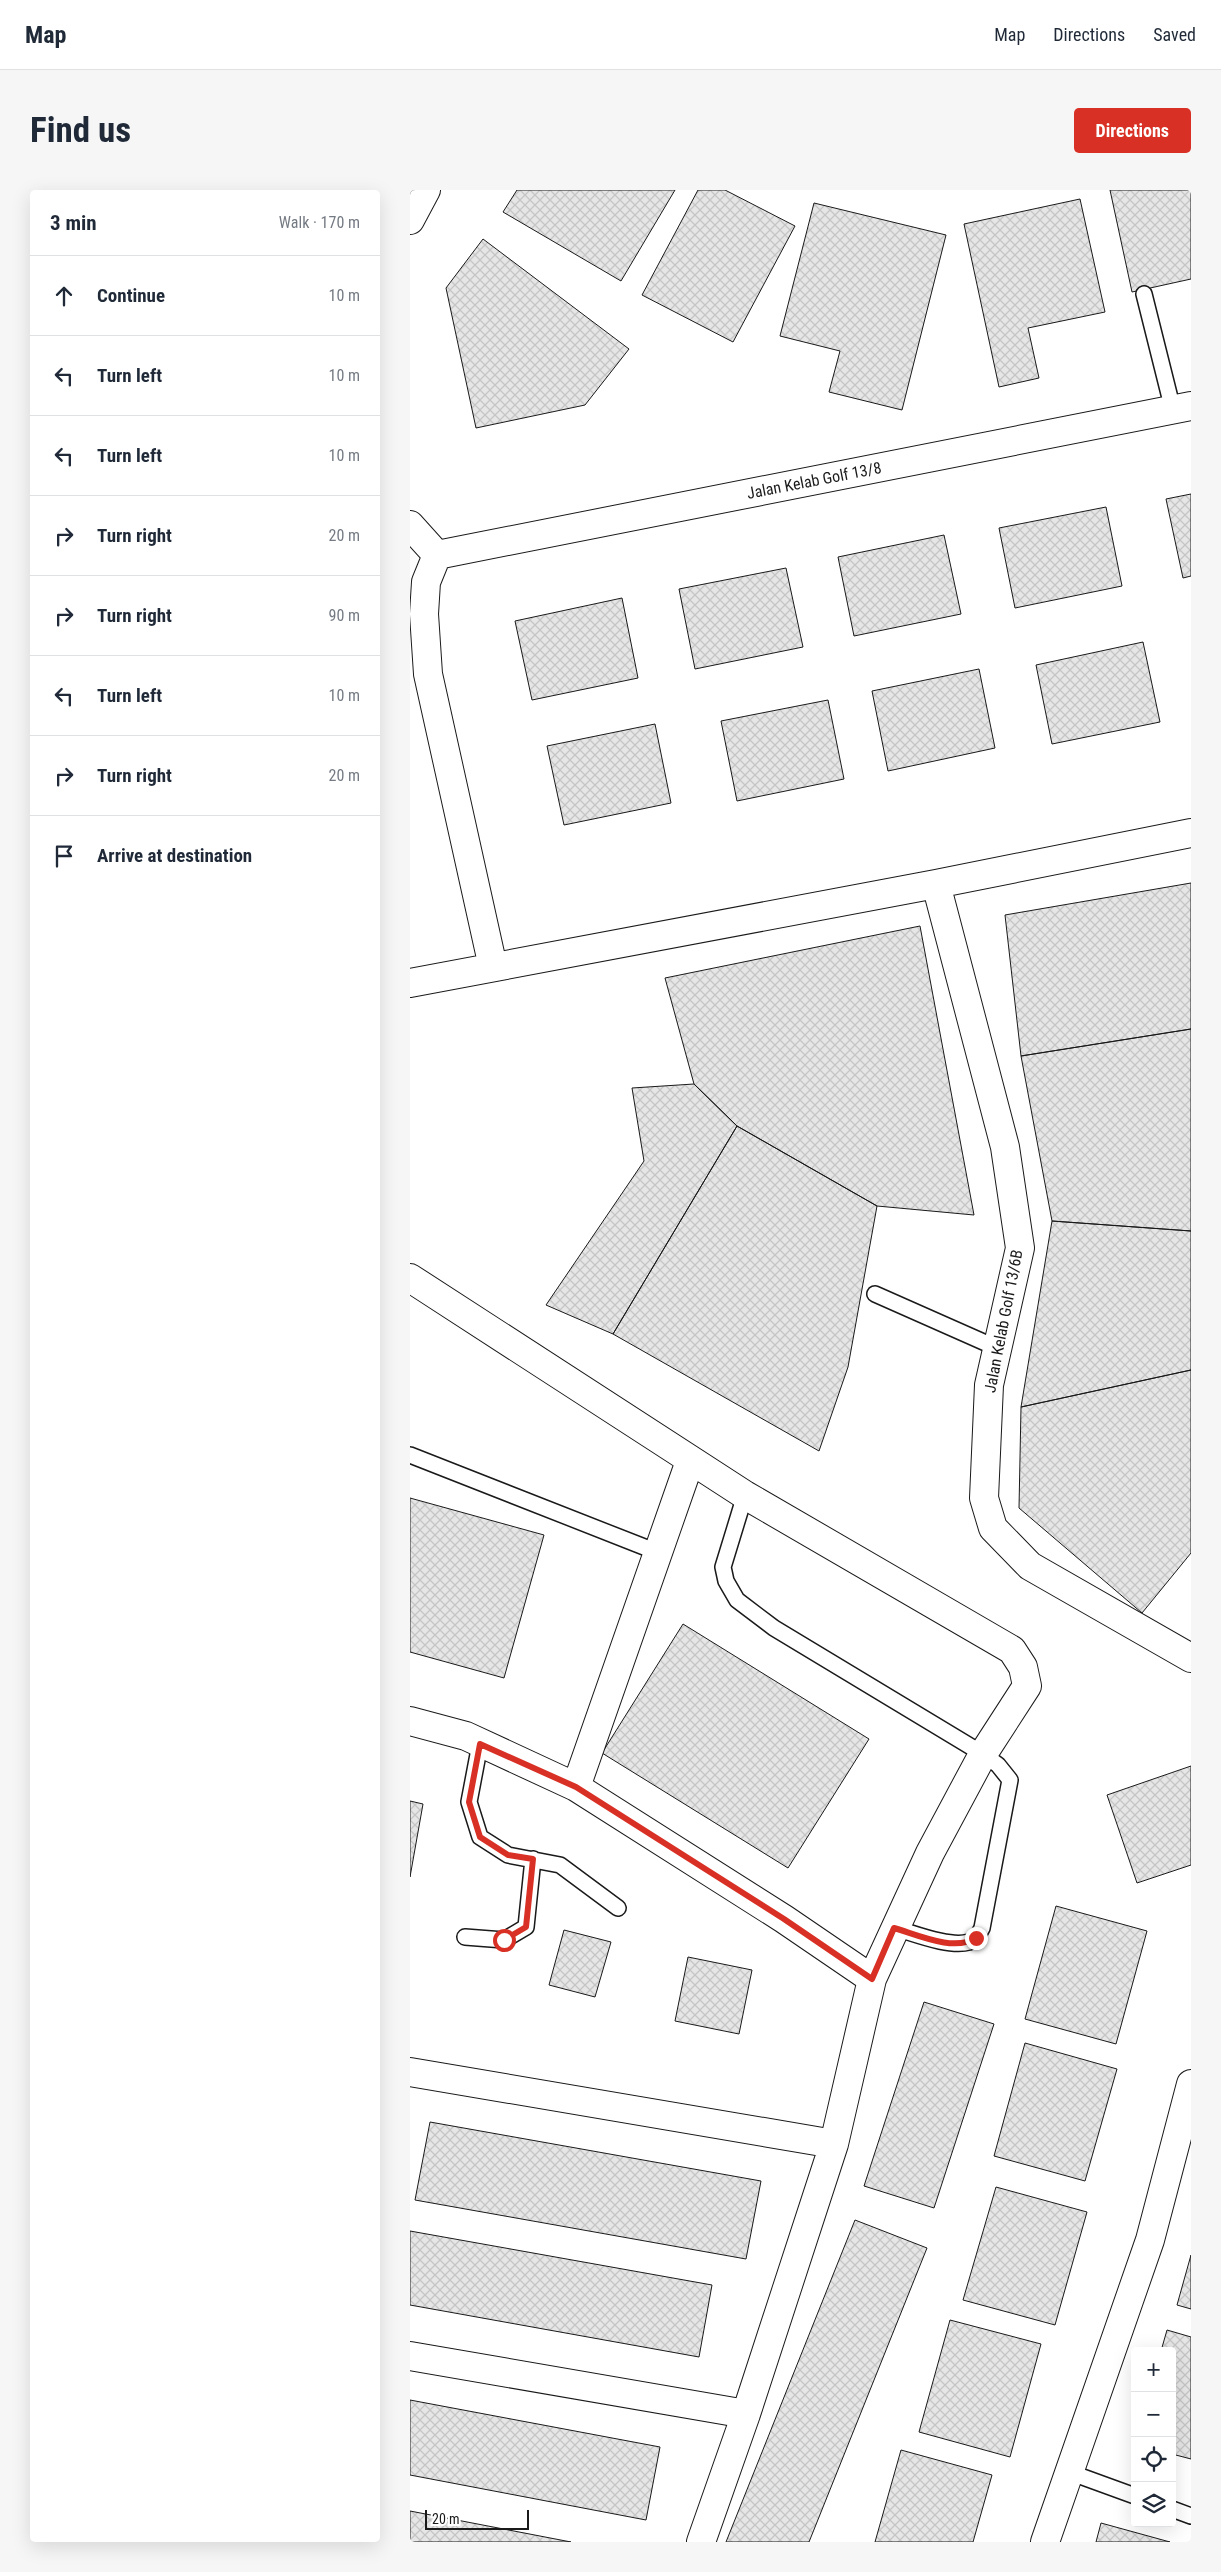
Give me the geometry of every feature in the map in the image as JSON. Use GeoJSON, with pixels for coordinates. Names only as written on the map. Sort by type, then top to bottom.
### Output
{"type":"FeatureCollection","features":[{"type":"Feature","properties":{"kind":"street"},"geometry":{"type":"LineString","coordinates":[[410,220],[426,190]]}},
{"type":"Feature","properties":{"kind":"street","name":"Jalan Kelab Golf 13/8"},"geometry":{"type":"LineString","coordinates":[[437,554],[1182,408]]}},
{"type":"Feature","properties":{"kind":"street"},"geometry":{"type":"LineString","coordinates":[[410,525],[437,554],[426,582],[424,614],[428,674],[493,967]]}},
{"type":"Feature","properties":{"kind":"street"},"geometry":{"type":"LineString","coordinates":[[410,983],[936,884],[1191,833]]}},
{"type":"Feature","properties":{"kind":"street","name":"Jalan Kelab Golf 13/6B"},"geometry":{"type":"LineString","coordinates":[[936,884],[1005,1147],[1020,1248],[989,1385],[984,1498],[993,1528],[1030,1566],[1191,1658]]}},
{"type":"Feature","properties":{"kind":"street"},"geometry":{"type":"LineString","coordinates":[[410,1278],[745,1495],[1012,1650],[1023,1667],[1027,1686],[983,1754],[930,1853],[872,1979],[834,2144],[746,2414],[701,2542]]}},
{"type":"Feature","properties":{"kind":"street"},"geometry":{"type":"LineString","coordinates":[[576,1787],[656,1552],[690,1461]]}},
{"type":"Feature","properties":{"kind":"street"},"geometry":{"type":"LineString","coordinates":[[410,1721],[466,1736],[576,1787],[784,1919],[872,1979]]}},
{"type":"Feature","properties":{"kind":"street"},"geometry":{"type":"LineString","coordinates":[[410,2072],[834,2144]]}},
{"type":"Feature","properties":{"kind":"street"},"geometry":{"type":"LineString","coordinates":[[1045,2542],[1150,2240],[1191,2084]]}},
{"type":"Feature","properties":{"kind":"street"},"geometry":{"type":"LineString","coordinates":[[410,2356],[746,2414]]}},
{"type":"Feature","properties":{"kind":"lane"},"geometry":{"type":"LineString","coordinates":[[1144,294],[1182,408]]}},
{"type":"Feature","properties":{"kind":"lane"},"geometry":{"type":"LineString","coordinates":[[875,1294],[997,1348]]}},
{"type":"Feature","properties":{"kind":"lane"},"geometry":{"type":"LineString","coordinates":[[410,1455],[656,1552]]}},
{"type":"Feature","properties":{"kind":"lane"},"geometry":{"type":"LineString","coordinates":[[745,1495],[724,1567],[726,1581],[737,1600],[774,1628],[983,1754],[998,1766],[1010,1780],[982,1928],[976,1938],[968,1943],[940,1941],[894,1928]]}},
{"type":"Feature","properties":{"kind":"lane"},"geometry":{"type":"LineString","coordinates":[[480,1744],[469,1802],[480,1837],[508,1855],[560,1865],[618,1908]]}},
{"type":"Feature","properties":{"kind":"lane"},"geometry":{"type":"LineString","coordinates":[[465,1937],[504,1940],[526,1927],[533,1859]]}},
{"type":"Feature","properties":{"kind":"lane"},"geometry":{"type":"LineString","coordinates":[[1069,2472],[1131,2495]]}},
{"type":"Feature","properties":{"kind":"lane"},"geometry":{"type":"LineString","coordinates":[[1176,2510],[1191,2516]]}},
{"type":"Feature","properties":{"kind":"building"},"geometry":{"type":"Polygon","coordinates":[[[517,190],[675,190],[621,281],[503,212],[517,190]]]}},
{"type":"Feature","properties":{"kind":"building"},"geometry":{"type":"Polygon","coordinates":[[[698,190],[725,190],[795,226],[733,342],[642,295],[698,190]]]}},
{"type":"Feature","properties":{"kind":"building"},"geometry":{"type":"Polygon","coordinates":[[[1110,190],[1191,190],[1191,279],[1132,292],[1110,190]]]}},
{"type":"Feature","properties":{"kind":"building"},"geometry":{"type":"Polygon","coordinates":[[[1080,199],[1105,312],[1028,328],[1039,378],[999,387],[964,224],[1080,199]]]}},
{"type":"Feature","properties":{"kind":"building"},"geometry":{"type":"Polygon","coordinates":[[[814,203],[946,235],[902,410],[829,392],[840,351],[780,336],[814,203]]]}},
{"type":"Feature","properties":{"kind":"building"},"geometry":{"type":"Polygon","coordinates":[[[483,239],[629,349],[585,405],[476,428],[446,288],[483,239]]]}},
{"type":"Feature","properties":{"kind":"building"},"geometry":{"type":"Polygon","coordinates":[[[1191,494],[1191,576],[1183,578],[1166,499],[1191,494]]]}},
{"type":"Feature","properties":{"kind":"building"},"geometry":{"type":"Polygon","coordinates":[[[1106,507],[1122,586],[1015,608],[999,528],[1106,507]]]}},
{"type":"Feature","properties":{"kind":"building"},"geometry":{"type":"Polygon","coordinates":[[[944,535],[961,614],[854,636],[838,557],[944,535]]]}},
{"type":"Feature","properties":{"kind":"building"},"geometry":{"type":"Polygon","coordinates":[[[786,568],[803,647],[695,669],[679,589],[786,568]]]}},
{"type":"Feature","properties":{"kind":"building"},"geometry":{"type":"Polygon","coordinates":[[[622,598],[638,678],[532,700],[515,621],[622,598]]]}},
{"type":"Feature","properties":{"kind":"building"},"geometry":{"type":"Polygon","coordinates":[[[1143,642],[1160,722],[1052,744],[1036,665],[1143,642]]]}},
{"type":"Feature","properties":{"kind":"building"},"geometry":{"type":"Polygon","coordinates":[[[979,669],[995,748],[888,771],[872,691],[979,669]]]}},
{"type":"Feature","properties":{"kind":"building"},"geometry":{"type":"Polygon","coordinates":[[[828,700],[844,779],[737,801],[721,721],[828,700]]]}},
{"type":"Feature","properties":{"kind":"building"},"geometry":{"type":"Polygon","coordinates":[[[655,724],[671,803],[564,825],[547,746],[655,724]]]}},
{"type":"Feature","properties":{"kind":"building"},"geometry":{"type":"Polygon","coordinates":[[[1191,883],[1191,1029],[1021,1056],[1005,915],[1191,883]]]}},
{"type":"Feature","properties":{"kind":"building"},"geometry":{"type":"Polygon","coordinates":[[[920,926],[974,1215],[877,1206],[737,1126],[694,1084],[665,978],[920,926]]]}},
{"type":"Feature","properties":{"kind":"building"},"geometry":{"type":"Polygon","coordinates":[[[1191,1029],[1191,1231],[1052,1221],[1021,1056],[1191,1029]]]}},
{"type":"Feature","properties":{"kind":"building"},"geometry":{"type":"Polygon","coordinates":[[[694,1084],[737,1126],[613,1334],[546,1305],[644,1161],[632,1088],[694,1084]]]}},
{"type":"Feature","properties":{"kind":"building"},"geometry":{"type":"Polygon","coordinates":[[[737,1126],[877,1206],[848,1367],[819,1451],[613,1334],[737,1126]]]}},
{"type":"Feature","properties":{"kind":"building"},"geometry":{"type":"Polygon","coordinates":[[[1052,1221],[1191,1231],[1191,1370],[1021,1407],[1052,1221]]]}},
{"type":"Feature","properties":{"kind":"building"},"geometry":{"type":"Polygon","coordinates":[[[1191,1370],[1191,1553],[1142,1613],[1019,1508],[1021,1407],[1191,1370]]]}},
{"type":"Feature","properties":{"kind":"building"},"geometry":{"type":"Polygon","coordinates":[[[410,1498],[544,1535],[504,1678],[410,1652],[410,1498]]]}},
{"type":"Feature","properties":{"kind":"building"},"geometry":{"type":"Polygon","coordinates":[[[683,1624],[869,1739],[788,1868],[602,1753],[683,1624]]]}},
{"type":"Feature","properties":{"kind":"building"},"geometry":{"type":"Polygon","coordinates":[[[1191,1766],[1191,1865],[1137,1883],[1107,1795],[1191,1766]]]}},
{"type":"Feature","properties":{"kind":"building"},"geometry":{"type":"Polygon","coordinates":[[[410,1801],[423,1804],[410,1877],[410,1801]]]}},
{"type":"Feature","properties":{"kind":"building"},"geometry":{"type":"Polygon","coordinates":[[[1056,1906],[1147,1931],[1116,2044],[1025,2019],[1056,1906]]]}},
{"type":"Feature","properties":{"kind":"building"},"geometry":{"type":"Polygon","coordinates":[[[564,1930],[611,1942],[595,1997],[549,1985],[564,1930]]]}},
{"type":"Feature","properties":{"kind":"building"},"geometry":{"type":"Polygon","coordinates":[[[688,1957],[752,1970],[739,2034],[675,2021],[688,1957]]]}},
{"type":"Feature","properties":{"kind":"building"},"geometry":{"type":"Polygon","coordinates":[[[924,2002],[994,2024],[934,2208],[864,2186],[924,2002]]]}},
{"type":"Feature","properties":{"kind":"building"},"geometry":{"type":"Polygon","coordinates":[[[1025,2043],[1117,2069],[1085,2181],[994,2156],[1025,2043]]]}},
{"type":"Feature","properties":{"kind":"building"},"geometry":{"type":"Polygon","coordinates":[[[430,2122],[761,2181],[746,2259],[415,2200],[430,2122]]]}},
{"type":"Feature","properties":{"kind":"building"},"geometry":{"type":"Polygon","coordinates":[[[996,2187],[1087,2212],[1055,2325],[963,2300],[996,2187]]]}},
{"type":"Feature","properties":{"kind":"building"},"geometry":{"type":"Polygon","coordinates":[[[855,2220],[927,2248],[809,2542],[726,2542],[855,2220]]]}},
{"type":"Feature","properties":{"kind":"building"},"geometry":{"type":"Polygon","coordinates":[[[410,2231],[712,2285],[699,2357],[410,2305],[410,2231]]]}},
{"type":"Feature","properties":{"kind":"building"},"geometry":{"type":"Polygon","coordinates":[[[1191,2255],[1191,2309],[1177,2305],[1191,2255]]]}},
{"type":"Feature","properties":{"kind":"building"},"geometry":{"type":"Polygon","coordinates":[[[950,2320],[1041,2344],[1010,2457],[919,2432],[950,2320]]]}},
{"type":"Feature","properties":{"kind":"building"},"geometry":{"type":"Polygon","coordinates":[[[1167,2330],[1191,2337],[1191,2459],[1176,2455],[1176,2347],[1162,2347],[1167,2330]]]}},
{"type":"Feature","properties":{"kind":"building"},"geometry":{"type":"Polygon","coordinates":[[[410,2400],[660,2447],[646,2520],[410,2475],[410,2400]]]}},
{"type":"Feature","properties":{"kind":"building"},"geometry":{"type":"Polygon","coordinates":[[[901,2450],[992,2475],[973,2542],[875,2542],[901,2450]]]}},
{"type":"Feature","properties":{"kind":"building"},"geometry":{"type":"Polygon","coordinates":[[[410,2511],[571,2542],[410,2542],[410,2511]]]}},
{"type":"Feature","properties":{"kind":"building"},"geometry":{"type":"Polygon","coordinates":[[[1101,2523],[1170,2542],[1096,2542],[1101,2523]]]}},
{"type":"Feature","properties":{"kind":"route"},"geometry":{"type":"LineString","coordinates":[[504,1940],[526,1927],[533,1859],[508,1855],[480,1837],[469,1802],[480,1744],[576,1787],[784,1919],[818,1944],[872,1979],[894,1928],[940,1941],[968,1943],[976,1938]]}}]}
